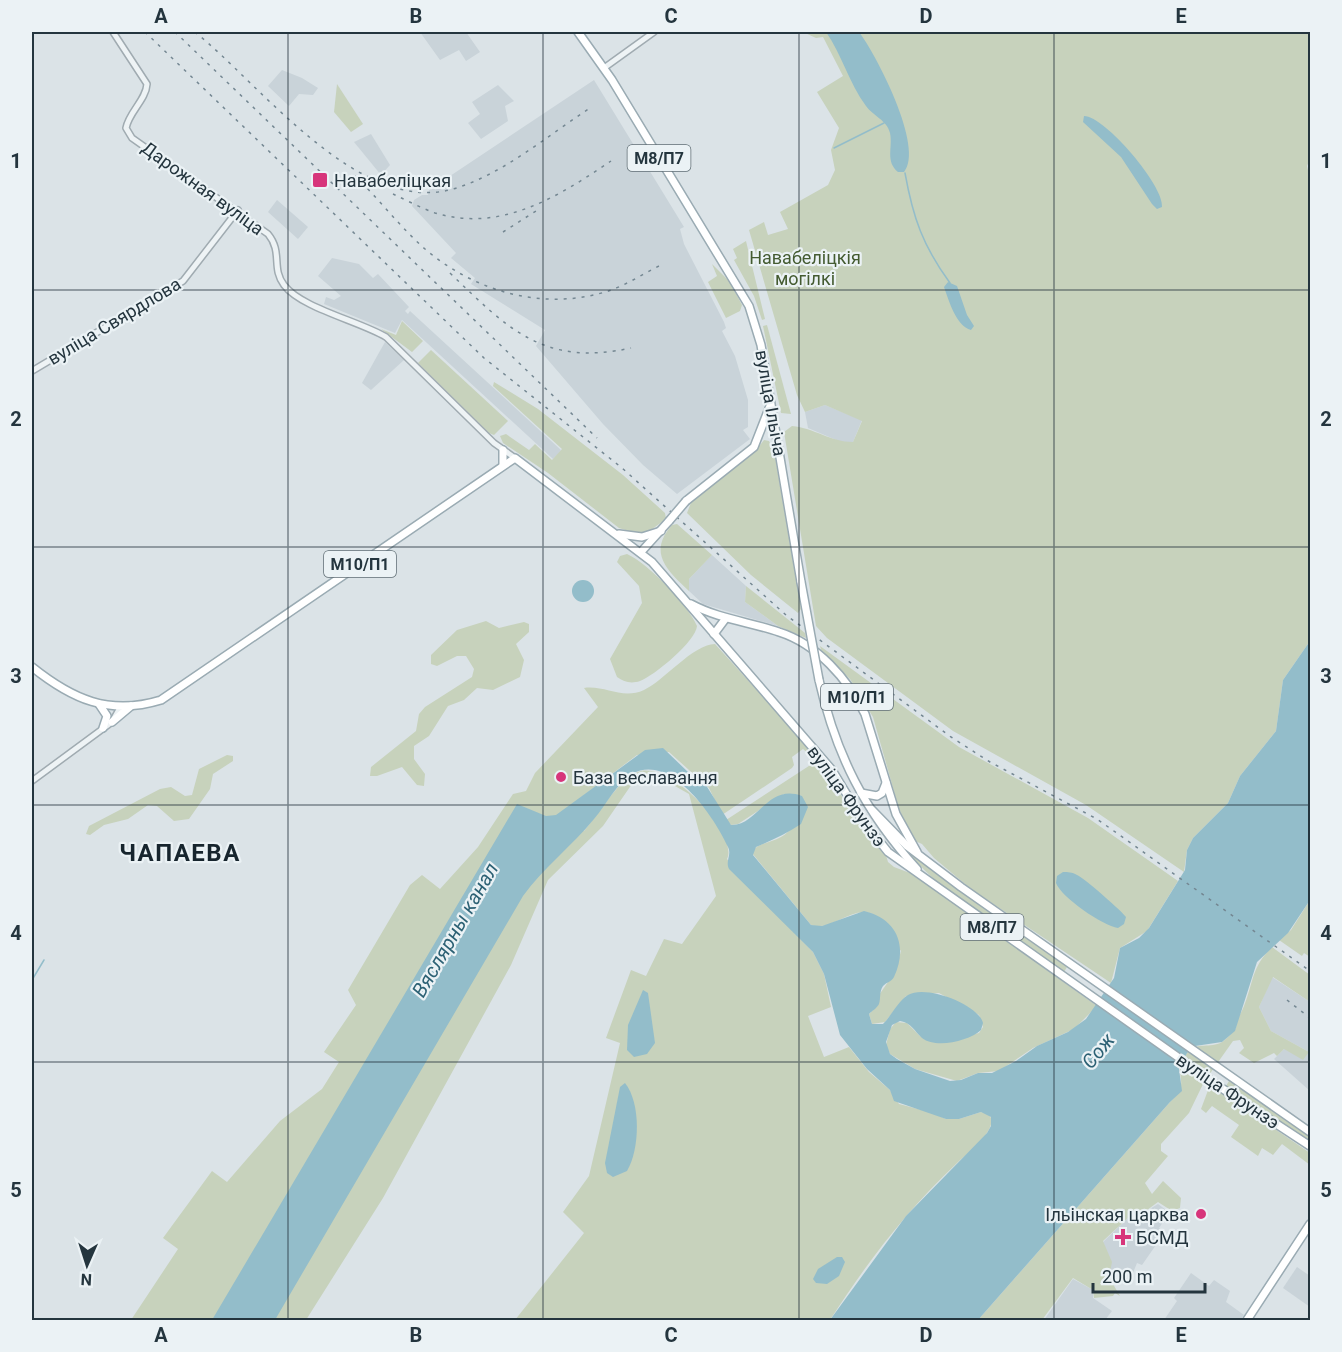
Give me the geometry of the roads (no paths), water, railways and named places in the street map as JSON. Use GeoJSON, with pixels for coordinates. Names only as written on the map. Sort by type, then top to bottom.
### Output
{"type":"FeatureCollection","features":[{"type":"Feature","properties":{"kind":"main road","name":"вуліца Ільіча"},"geometry":{"type":"LineString","coordinates":[[578,32],[604,68],[741,289],[756,326],[819,680],[833,733],[861,794],[882,828],[923,876]]}},
{"type":"Feature","properties":{"kind":"main road"},"geometry":{"type":"LineString","coordinates":[[640,552],[686,501],[754,447],[771,403]]}},
{"type":"Feature","properties":{"kind":"main road"},"geometry":{"type":"LineString","coordinates":[[503,450],[503,465]]}},
{"type":"Feature","properties":{"kind":"main road","name":"М10/П1"},"geometry":{"type":"LineString","coordinates":[[32,667],[63,691],[99,704],[131,706],[147,704],[173,694],[515,458]]}},
{"type":"Feature","properties":{"kind":"main road","name":"вуліца Фрунзэ"},"geometry":{"type":"LineString","coordinates":[[515,458],[640,552],[686,601],[818,753],[832,770],[870,831],[895,857],[1223,1089],[1311,1146]]}},
{"type":"Feature","properties":{"kind":"main road"},"geometry":{"type":"LineString","coordinates":[[616,534],[642,537],[661,531]]}},
{"type":"Feature","properties":{"kind":"main road","name":"М10/П1"},"geometry":{"type":"LineString","coordinates":[[686,601],[726,618],[790,636],[806,645],[835,670],[857,698],[865,714],[896,814],[920,857]]}},
{"type":"Feature","properties":{"kind":"main road"},"geometry":{"type":"LineString","coordinates":[[714,634],[726,618]]}},
{"type":"Feature","properties":{"kind":"main road"},"geometry":{"type":"LineString","coordinates":[[99,704],[107,716],[103,728]]}},
{"type":"Feature","properties":{"kind":"main road"},"geometry":{"type":"LineString","coordinates":[[112,722],[131,706]]}},
{"type":"Feature","properties":{"kind":"main road"},"geometry":{"type":"LineString","coordinates":[[861,794],[877,796],[882,793],[886,783]]}},
{"type":"Feature","properties":{"kind":"main road","name":"вуліца Ільіча"},"geometry":{"type":"LineString","coordinates":[[872,810],[920,857]]}},
{"type":"Feature","properties":{"kind":"main road","name":"вуліца Фрунзэ"},"geometry":{"type":"LineString","coordinates":[[920,857],[1231,1078],[1311,1132]]}},
{"type":"Feature","properties":{"kind":"main road"},"geometry":{"type":"LineString","coordinates":[[1247,1320],[1311,1224]]}},
{"type":"Feature","properties":{"kind":"street","name":"Дарожная вуліца"},"geometry":{"type":"LineString","coordinates":[[113,32],[147,84],[145,93],[127,122],[126,128],[129,133],[238,210],[275,243],[277,273],[288,290],[304,300],[367,326],[386,338],[503,450],[515,458]]}},
{"type":"Feature","properties":{"kind":"street"},"geometry":{"type":"LineString","coordinates":[[604,68],[654,32]]}},
{"type":"Feature","properties":{"kind":"street","name":"вуліца Свярдлова"},"geometry":{"type":"LineString","coordinates":[[32,371],[183,281],[238,210]]}},
{"type":"Feature","properties":{"kind":"street"},"geometry":{"type":"LineString","coordinates":[[32,781],[112,722],[121,706]]}},
{"type":"Feature","properties":{"kind":"water"},"geometry":{"type":"Polygon","coordinates":[[[826,32],[859,32],[867,43],[896,101],[903,123],[909,160],[904,172],[898,172],[892,163],[891,139],[888,129],[860,97],[826,32]]]}},
{"type":"Feature","properties":{"kind":"water"},"geometry":{"type":"Polygon","coordinates":[[[1084,116],[1094,119],[1105,127],[1132,154],[1154,184],[1162,207],[1157,209],[1152,204],[1121,157],[1083,122],[1084,116]]]}},
{"type":"Feature","properties":{"kind":"water"},"geometry":{"type":"Polygon","coordinates":[[[948,282],[957,286],[967,315],[974,326],[971,330],[961,324],[954,312],[944,287],[948,282]]]}},
{"type":"Feature","properties":{"kind":"water"},"geometry":{"type":"Polygon","coordinates":[[[583,580],[591,583],[594,591],[591,599],[583,602],[575,599],[572,591],[575,583],[583,580]]]}},
{"type":"Feature","properties":{"kind":"water"},"geometry":{"type":"Polygon","coordinates":[[[1310,641],[1310,900],[1288,933],[1257,962],[1235,1031],[1222,1042],[1195,1046],[1187,1053],[1179,1069],[1182,1091],[978,1320],[830,1320],[906,1216],[987,1133],[991,1126],[991,1117],[981,1112],[959,1119],[946,1119],[894,1101],[890,1090],[867,1069],[840,1035],[824,974],[813,952],[729,869],[728,847],[722,835],[690,791],[662,772],[647,770],[632,774],[621,783],[585,829],[539,876],[523,896],[275,1320],[212,1320],[517,804],[546,816],[556,815],[645,750],[663,748],[688,772],[704,782],[731,825],[740,824],[749,819],[780,795],[802,796],[808,807],[801,824],[756,847],[753,855],[811,925],[822,926],[864,911],[885,920],[892,927],[900,945],[898,966],[893,979],[882,988],[879,1004],[869,1014],[872,1024],[883,1024],[904,998],[916,992],[939,994],[951,998],[972,1009],[979,1016],[983,1023],[981,1030],[961,1040],[944,1043],[928,1041],[910,1025],[900,1021],[892,1025],[886,1042],[890,1054],[915,1069],[950,1081],[961,1080],[978,1073],[992,1073],[1016,1061],[1037,1046],[1068,1032],[1086,1019],[1114,978],[1120,948],[1139,938],[1149,928],[1185,870],[1187,850],[1193,838],[1228,803],[1240,776],[1276,731],[1283,680],[1310,641]]]}},
{"type":"Feature","properties":{"kind":"water"},"geometry":{"type":"Polygon","coordinates":[[[1063,872],[1077,875],[1103,895],[1126,917],[1124,924],[1118,928],[1111,926],[1093,917],[1074,903],[1056,883],[1057,876],[1063,872]]]}},
{"type":"Feature","properties":{"kind":"water"},"geometry":{"type":"Polygon","coordinates":[[[643,990],[648,993],[655,1043],[647,1054],[634,1057],[627,1050],[628,1025],[643,990]]]}},
{"type":"Feature","properties":{"kind":"water"},"geometry":{"type":"Polygon","coordinates":[[[625,1083],[634,1102],[636,1139],[627,1171],[613,1177],[607,1173],[605,1163],[620,1087],[625,1083]]]}},
{"type":"Feature","properties":{"kind":"water"},"geometry":{"type":"Polygon","coordinates":[[[837,1257],[842,1257],[845,1262],[839,1276],[827,1284],[816,1283],[813,1279],[818,1269],[837,1257]]]}},
{"type":"Feature","properties":{"kind":"waterway"},"geometry":{"type":"LineString","coordinates":[[834,148],[884,123]]}},
{"type":"Feature","properties":{"kind":"waterway"},"geometry":{"type":"LineString","coordinates":[[905,173],[920,231],[950,283]]}},
{"type":"Feature","properties":{"kind":"waterway"},"geometry":{"type":"LineString","coordinates":[[32,980],[44,960]]}},
{"type":"Feature","properties":{"kind":"railway"},"geometry":{"type":"LineString","coordinates":[[145,32],[484,358],[622,468],[786,615],[951,737],[990,762],[1097,819],[1310,971]]}},
{"type":"Feature","properties":{"kind":"railway"},"geometry":{"type":"LineString","coordinates":[[175,32],[597,438]]}},
{"type":"Feature","properties":{"kind":"railway"},"geometry":{"type":"LineString","coordinates":[[195,32],[281,112],[347,165],[382,183],[418,192],[453,189],[471,183],[507,165],[590,108]]}},
{"type":"Feature","properties":{"kind":"railway"},"geometry":{"type":"LineString","coordinates":[[393,194],[435,213],[460,218],[506,215],[550,198],[611,161]]}},
{"type":"Feature","properties":{"kind":"railway"},"geometry":{"type":"LineString","coordinates":[[355,176],[425,249],[444,264],[487,286],[510,293],[533,298],[581,297],[612,290],[659,266]]}},
{"type":"Feature","properties":{"kind":"railway"},"geometry":{"type":"LineString","coordinates":[[503,232],[536,211]]}},
{"type":"Feature","properties":{"kind":"railway"},"geometry":{"type":"LineString","coordinates":[[450,273],[491,311],[530,339],[574,352],[601,353],[631,348]]}},
{"type":"Feature","properties":{"kind":"railway"},"geometry":{"type":"LineString","coordinates":[[1287,1000],[1310,1018]]}},
{"type":"Feature","properties":{"kind":"place","name":"Навабеліцкая"},"geometry":{"type":"Point","coordinates":[320,180]}},
{"type":"Feature","properties":{"kind":"place","name":"База веславання"},"geometry":{"type":"Point","coordinates":[561,777]}},
{"type":"Feature","properties":{"kind":"place","name":"Ільінская царква"},"geometry":{"type":"Point","coordinates":[1201,1214]}},
{"type":"Feature","properties":{"kind":"place","name":"БСМД"},"geometry":{"type":"Point","coordinates":[1123,1237]}},
{"type":"Feature","properties":{"kind":"district","name":"ЧАПАЕВА"},"geometry":{"type":"Point","coordinates":[180,853]}},
{"type":"Feature","properties":{"kind":"park label","name":"Навабеліцкія могілкі"},"geometry":{"type":"Point","coordinates":[805,267]}},
{"type":"Feature","properties":{"kind":"water label","name":"Вяслярны канал"},"geometry":{"type":"Point","coordinates":[455,930]}},
{"type":"Feature","properties":{"kind":"water label","name":"Сож"},"geometry":{"type":"Point","coordinates":[1098,1051]}}]}
